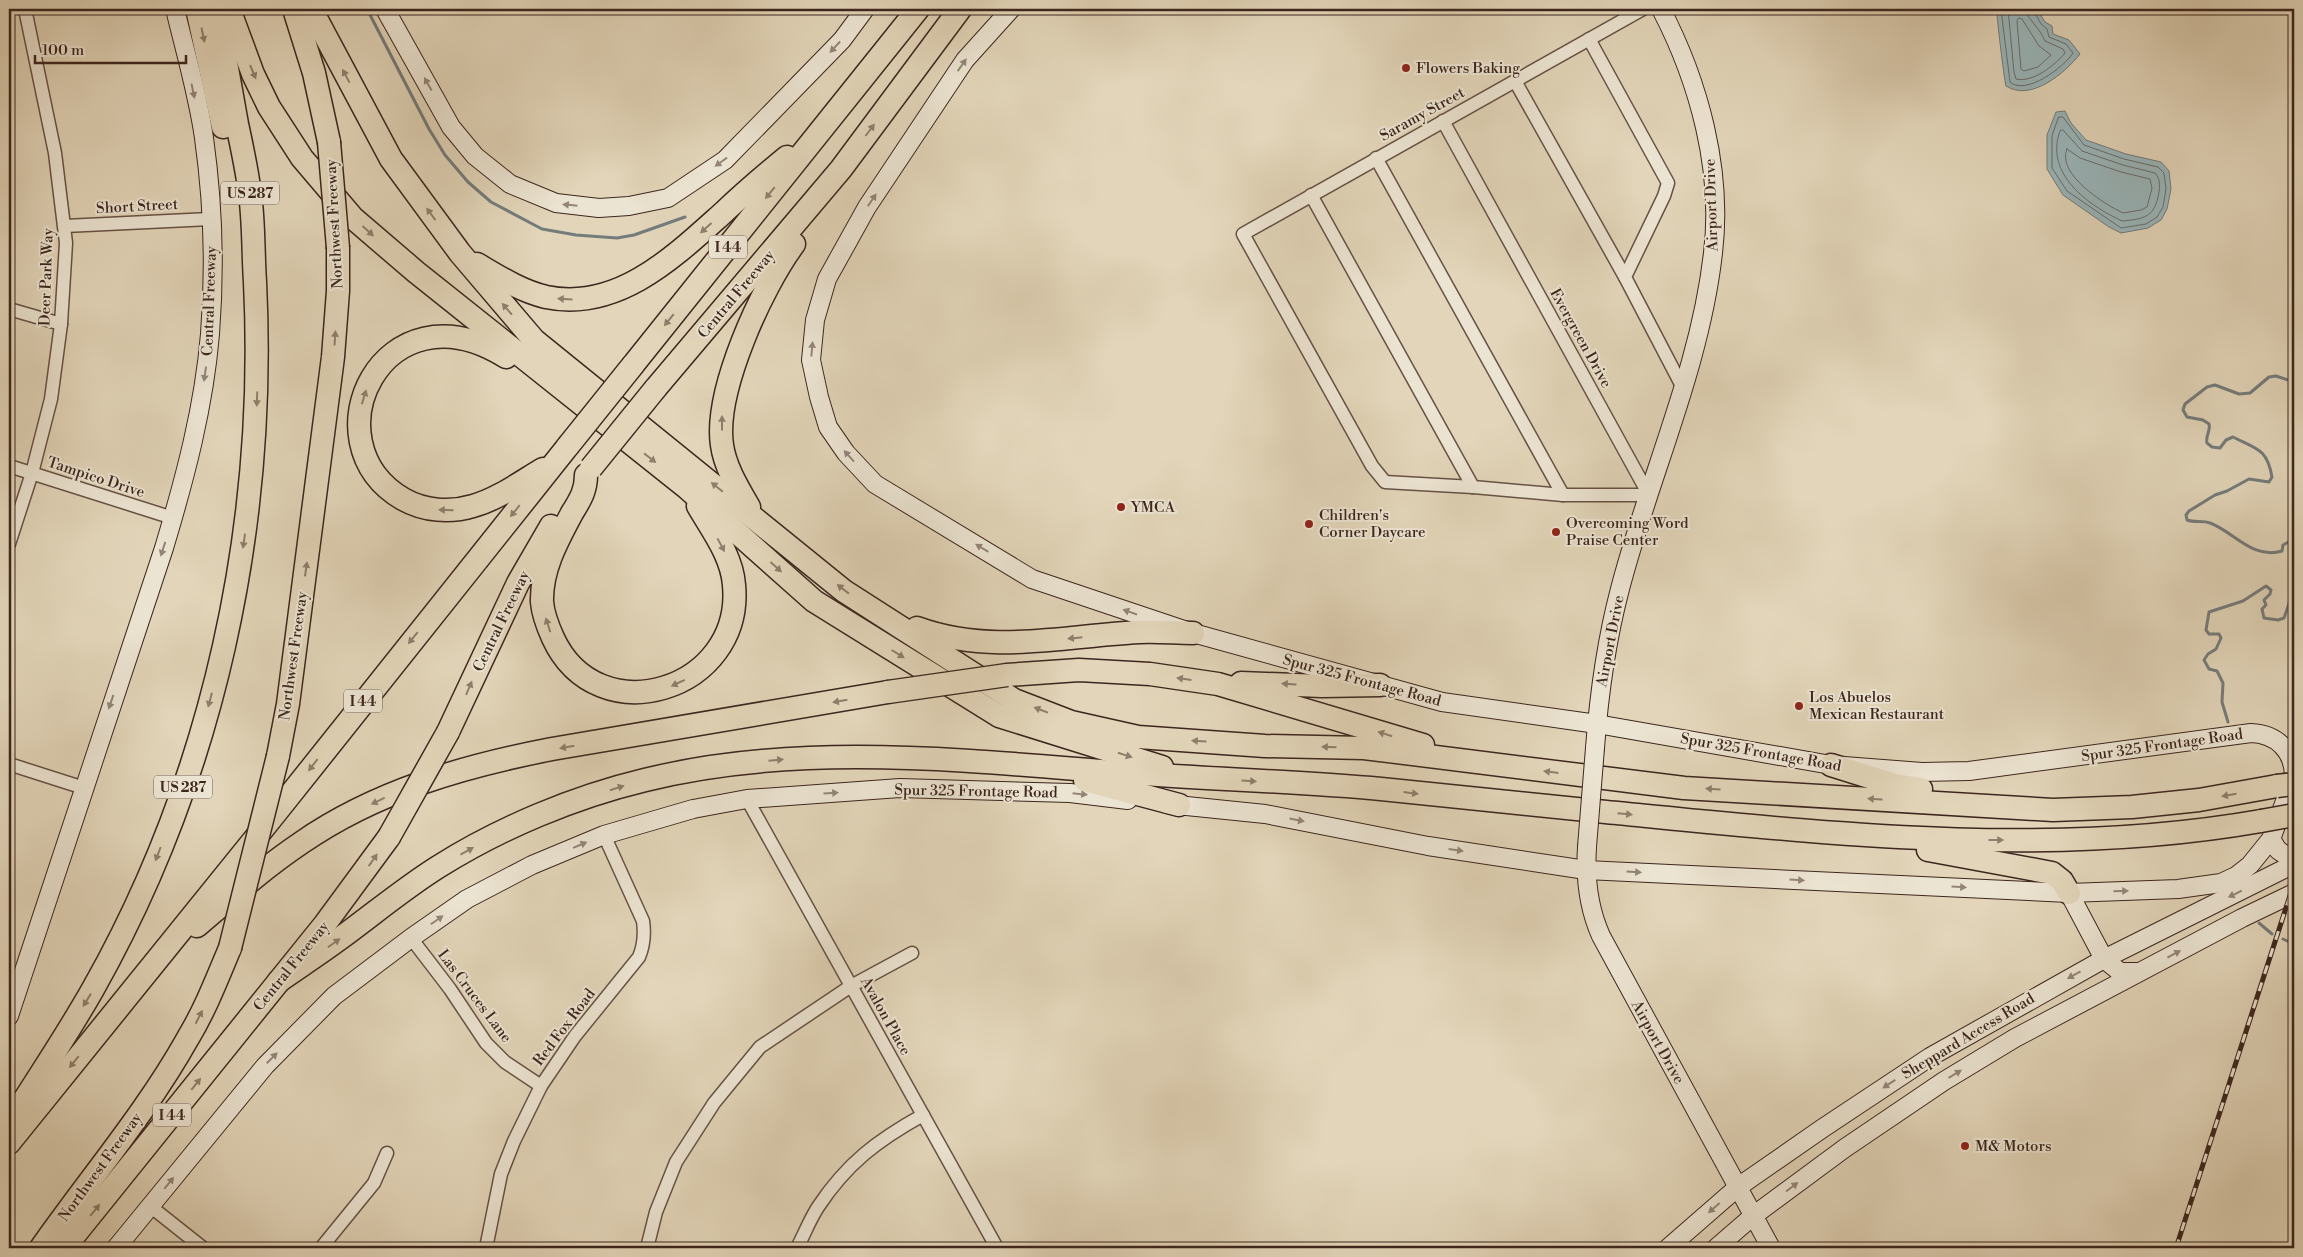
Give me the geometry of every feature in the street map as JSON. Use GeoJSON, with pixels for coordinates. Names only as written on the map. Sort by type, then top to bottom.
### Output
{"type":"FeatureCollection","features":[{"type":"Feature","properties":{"kind":"highway"},"geometry":{"type":"LineString","coordinates":[[197,9],[239,198],[257,332]]}},
{"type":"Feature","properties":{"kind":"highway","name":"US 287"},"geometry":{"type":"LineString","coordinates":[[9,1124],[93,989],[128,921],[154,862],[180,798],[204,722],[237,588],[251,493],[257,401],[257,332],[250,194],[215,9]]}},
{"type":"Feature","properties":{"kind":"highway"},"geometry":{"type":"LineString","coordinates":[[229,9],[253,74],[269,107],[302,158],[347,211],[381,243],[687,488],[814,601],[999,716],[1200,778]]}},
{"type":"Feature","properties":{"kind":"highway","name":"Northwest Freeway"},"geometry":{"type":"LineString","coordinates":[[41,1248],[125,1135],[161,1082],[189,1038],[213,990],[230,948],[278,756],[288,704],[333,357],[338,291],[338,248],[329,142],[314,73],[294,9]]}},
{"type":"Feature","properties":{"kind":"highway"},"geometry":{"type":"LineString","coordinates":[[311,9],[391,158],[460,253],[534,340],[844,591],[1014,700],[1071,722],[1138,737],[1265,746],[1364,748],[1684,788],[2053,810],[2132,807],[2199,800],[2286,785]]}},
{"type":"Feature","properties":{"kind":"highway","name":"I 44"},"geometry":{"type":"LineString","coordinates":[[9,1143],[918,9]]}},
{"type":"Feature","properties":{"kind":"highway","name":"Central Freeway"},"geometry":{"type":"LineString","coordinates":[[64,1248],[357,883],[389,837],[448,732],[534,553],[589,472],[655,389],[841,169],[960,9]]}},
{"type":"Feature","properties":{"kind":"highway"},"geometry":{"type":"LineString","coordinates":[[460,253],[516,286],[546,297],[574,299],[599,296],[615,291],[643,278],[676,254],[750,187],[822,128]]}},
{"type":"Feature","properties":{"kind":"highway"},"geometry":{"type":"LineString","coordinates":[[754,517],[732,477],[722,444],[722,412],[728,387],[735,361],[749,327],[780,263],[829,197],[841,169]]}},
{"type":"Feature","properties":{"kind":"highway"},"geometry":{"type":"LineString","coordinates":[[553,463],[491,500],[472,507],[456,510],[425,508],[398,495],[386,486],[375,472],[365,453],[360,419],[362,400],[370,378],[396,351],[412,342],[430,337],[463,337],[487,345],[543,382],[557,385]]}},
{"type":"Feature","properties":{"kind":"highway"},"geometry":{"type":"LineString","coordinates":[[589,472],[586,489],[550,555],[543,584],[542,603],[551,635],[559,651],[569,663],[596,683],[626,692],[664,689],[693,676],[722,645],[729,626],[734,606],[734,584],[729,563],[722,547],[687,488]]}},
{"type":"Feature","properties":{"kind":"highway"},"geometry":{"type":"LineString","coordinates":[[875,612],[942,637],[991,643],[1141,632],[1193,633]]}},
{"type":"Feature","properties":{"kind":"highway"},"geometry":{"type":"LineString","coordinates":[[159,956],[276,861],[303,842],[359,810],[408,787],[501,759],[888,692],[1007,675],[1078,670],[1150,674],[1218,684],[1482,763]]}},
{"type":"Feature","properties":{"kind":"highway"},"geometry":{"type":"LineString","coordinates":[[1218,684],[1256,682],[1322,686],[1380,685]]}},
{"type":"Feature","properties":{"kind":"highway"},"geometry":{"type":"LineString","coordinates":[[279,981],[431,872],[488,839],[586,798],[644,780],[706,768],[781,759],[857,757],[1031,766],[1380,789],[1838,834],[1940,840],[2060,840],[2266,830],[2294,815]]}},
{"type":"Feature","properties":{"kind":"highway"},"geometry":{"type":"LineString","coordinates":[[1831,764],[1895,785],[2053,810]]}},
{"type":"Feature","properties":{"kind":"highway"},"geometry":{"type":"LineString","coordinates":[[1031,766],[1179,805]]}},
{"type":"Feature","properties":{"kind":"highway"},"geometry":{"type":"LineString","coordinates":[[1838,834],[2052,873],[2062,881],[2069,893]]}},
{"type":"Feature","properties":{"kind":"main road","name":"Central Freeway"},"geometry":{"type":"LineString","coordinates":[[9,1016],[173,518],[201,402],[210,334],[212,261],[210,219],[204,136],[175,9]]}},
{"type":"Feature","properties":{"kind":"main road"},"geometry":{"type":"LineString","coordinates":[[386,9],[451,127],[475,156],[510,184],[556,203],[599,208],[629,206],[668,198],[725,160],[842,40],[865,9]]}},
{"type":"Feature","properties":{"kind":"main road","name":"Spur 325 Frontage Road"},"geometry":{"type":"LineString","coordinates":[[747,799],[900,788],[1070,793],[1265,814],[1428,846],[1586,870],[2069,893],[2178,889],[2221,883],[2236,876],[2250,865],[2294,777],[2294,767],[2287,750],[2280,742],[2263,734],[2235,734],[1969,771],[1922,772],[1831,764],[1597,724],[1442,702],[1193,633],[1032,579],[875,484],[846,453],[828,427],[819,397],[812,360],[815,320],[828,279],[867,207],[965,60],[1011,9]]}},
{"type":"Feature","properties":{"kind":"main road","name":"Airport Drive"},"geometry":{"type":"LineString","coordinates":[[1661,9],[1689,72],[1709,144],[1712,182],[1713,252],[1700,328],[1684,388],[1620,589],[1602,668],[1586,870],[1592,916],[1601,936],[1771,1248]]}},
{"type":"Feature","properties":{"kind":"main road"},"geometry":{"type":"LineString","coordinates":[[116,1248],[265,1066],[334,996],[411,938],[467,899],[532,865],[604,835],[693,809],[747,799]]}},
{"type":"Feature","properties":{"kind":"main road"},"geometry":{"type":"LineString","coordinates":[[2266,830],[2278,850],[2294,863]]}},
{"type":"Feature","properties":{"kind":"main road"},"geometry":{"type":"LineString","coordinates":[[2242,918],[2255,901],[2264,880],[2266,830]]}},
{"type":"Feature","properties":{"kind":"main road","name":"Sheppard Access Road"},"geometry":{"type":"LineString","coordinates":[[1668,1248],[1738,1188],[1823,1128],[1930,1057],[2104,959],[2264,880],[2294,863]]}},
{"type":"Feature","properties":{"kind":"main road"},"geometry":{"type":"LineString","coordinates":[[2069,893],[2104,959],[2120,972],[2140,972]]}},
{"type":"Feature","properties":{"kind":"main road","name":"Sheppard Access Road"},"geometry":{"type":"LineString","coordinates":[[1716,1248],[1753,1216],[1845,1148],[1944,1080],[2015,1038],[2242,918],[2294,893]]}},
{"type":"Feature","properties":{"kind":"street","name":"Deer Park Way"},"geometry":{"type":"LineString","coordinates":[[9,544],[32,473],[51,398],[61,324],[65,266],[65,226],[50,125],[24,9]]}},
{"type":"Feature","properties":{"kind":"street","name":"Saramy Street"},"geometry":{"type":"LineString","coordinates":[[1474,487],[1385,482],[1372,466],[1243,234],[1643,9]]}},
{"type":"Feature","properties":{"kind":"street"},"geometry":{"type":"LineString","coordinates":[[1589,39],[1668,183],[1664,196],[1625,277]]}},
{"type":"Feature","properties":{"kind":"street"},"geometry":{"type":"LineString","coordinates":[[1515,81],[1625,277],[1684,388]]}},
{"type":"Feature","properties":{"kind":"street","name":"Evergreen Drive"},"geometry":{"type":"LineString","coordinates":[[1443,121],[1649,495]]}},
{"type":"Feature","properties":{"kind":"street"},"geometry":{"type":"LineString","coordinates":[[1376,158],[1563,495]]}},
{"type":"Feature","properties":{"kind":"street"},"geometry":{"type":"LineString","coordinates":[[1311,195],[1474,487],[1563,495],[1649,495]]}},
{"type":"Feature","properties":{"kind":"street","name":"Short Street"},"geometry":{"type":"LineString","coordinates":[[65,226],[210,219]]}},
{"type":"Feature","properties":{"kind":"street"},"geometry":{"type":"LineString","coordinates":[[9,309],[61,324]]}},
{"type":"Feature","properties":{"kind":"street","name":"Tampico Drive"},"geometry":{"type":"LineString","coordinates":[[9,466],[173,518]]}},
{"type":"Feature","properties":{"kind":"street"},"geometry":{"type":"LineString","coordinates":[[9,764],[84,788]]}},
{"type":"Feature","properties":{"kind":"street","name":"Avalon Place"},"geometry":{"type":"LineString","coordinates":[[747,799],[997,1248]]}},
{"type":"Feature","properties":{"kind":"street","name":"Red Fox Road"},"geometry":{"type":"LineString","coordinates":[[486,1248],[501,1174],[514,1141],[541,1086],[575,1036],[639,957],[643,948],[645,935],[643,921],[604,835]]}},
{"type":"Feature","properties":{"kind":"street","name":"Las Cruces Lane"},"geometry":{"type":"LineString","coordinates":[[411,938],[450,990],[486,1044],[505,1062],[541,1086]]}},
{"type":"Feature","properties":{"kind":"street"},"geometry":{"type":"LineString","coordinates":[[647,1248],[656,1212],[676,1162],[714,1103],[760,1047],[851,986],[912,953]]}},
{"type":"Feature","properties":{"kind":"street"},"geometry":{"type":"LineString","coordinates":[[797,1248],[818,1207],[853,1163],[884,1137],[923,1115]]}},
{"type":"Feature","properties":{"kind":"street"},"geometry":{"type":"LineString","coordinates":[[321,1248],[374,1183],[387,1153]]}},
{"type":"Feature","properties":{"kind":"street"},"geometry":{"type":"LineString","coordinates":[[150,1206],[203,1248]]}},
{"type":"Feature","properties":{"kind":"water"},"geometry":{"type":"Polygon","coordinates":[[[1997,9],[2037,9],[2045,22],[2052,26],[2053,34],[2069,40],[2080,54],[2057,77],[2036,88],[2016,90],[2006,86],[1997,9]]]}},
{"type":"Feature","properties":{"kind":"water"},"geometry":{"type":"Polygon","coordinates":[[[2065,111],[2071,123],[2086,140],[2126,154],[2161,162],[2169,171],[2171,189],[2167,209],[2161,220],[2148,228],[2121,233],[2109,227],[2063,195],[2047,169],[2047,135],[2056,112],[2065,111]]]}},
{"type":"Feature","properties":{"kind":"waterway"},"geometry":{"type":"LineString","coordinates":[[367,9],[429,129],[445,155],[468,182],[491,202],[542,229],[576,235],[617,238],[634,235],[685,217]]}},
{"type":"Feature","properties":{"kind":"waterway"},"geometry":{"type":"LineString","coordinates":[[2294,382],[2276,376],[2269,377],[2250,393],[2239,394],[2215,385],[2207,387],[2185,404],[2183,410],[2187,417],[2203,420],[2209,424],[2207,443],[2212,447],[2220,448],[2226,440],[2233,437],[2254,447],[2264,455],[2270,467],[2272,477],[2269,482],[2249,479],[2215,495],[2189,511],[2186,515],[2187,520],[2210,523],[2261,552],[2282,551],[2283,545],[2294,539]]}},
{"type":"Feature","properties":{"kind":"waterway"},"geometry":{"type":"LineString","coordinates":[[2228,722],[2222,702],[2223,683],[2217,671],[2209,669],[2204,660],[2208,654],[2216,649],[2221,638],[2219,634],[2209,634],[2206,630],[2209,612],[2243,601],[2266,586],[2271,590],[2264,600],[2266,605],[2262,609],[2264,618],[2278,620],[2284,618],[2291,598],[2291,585],[2294,581]]}},
{"type":"Feature","properties":{"kind":"waterway"},"geometry":{"type":"LineString","coordinates":[[2259,923],[2272,934]]}},
{"type":"Feature","properties":{"kind":"waterway"},"geometry":{"type":"LineString","coordinates":[[2283,939],[2294,944]]}},
{"type":"Feature","properties":{"kind":"railway"},"geometry":{"type":"LineString","coordinates":[[2176,1248],[2294,883]]}},
{"type":"Feature","properties":{"kind":"place","name":"Flowers Baking"},"geometry":{"type":"Point","coordinates":[1406,68]}},
{"type":"Feature","properties":{"kind":"place","name":"YMCA"},"geometry":{"type":"Point","coordinates":[1121,507]}},
{"type":"Feature","properties":{"kind":"place","name":"Children's Corner Daycare"},"geometry":{"type":"Point","coordinates":[1309,524]}},
{"type":"Feature","properties":{"kind":"place","name":"Overcoming Word Praise Center"},"geometry":{"type":"Point","coordinates":[1556,532]}},
{"type":"Feature","properties":{"kind":"place","name":"Los Abuelos Mexican Restaurant"},"geometry":{"type":"Point","coordinates":[1799,706]}},
{"type":"Feature","properties":{"kind":"place","name":"M& Motors"},"geometry":{"type":"Point","coordinates":[1965,1146]}}]}
